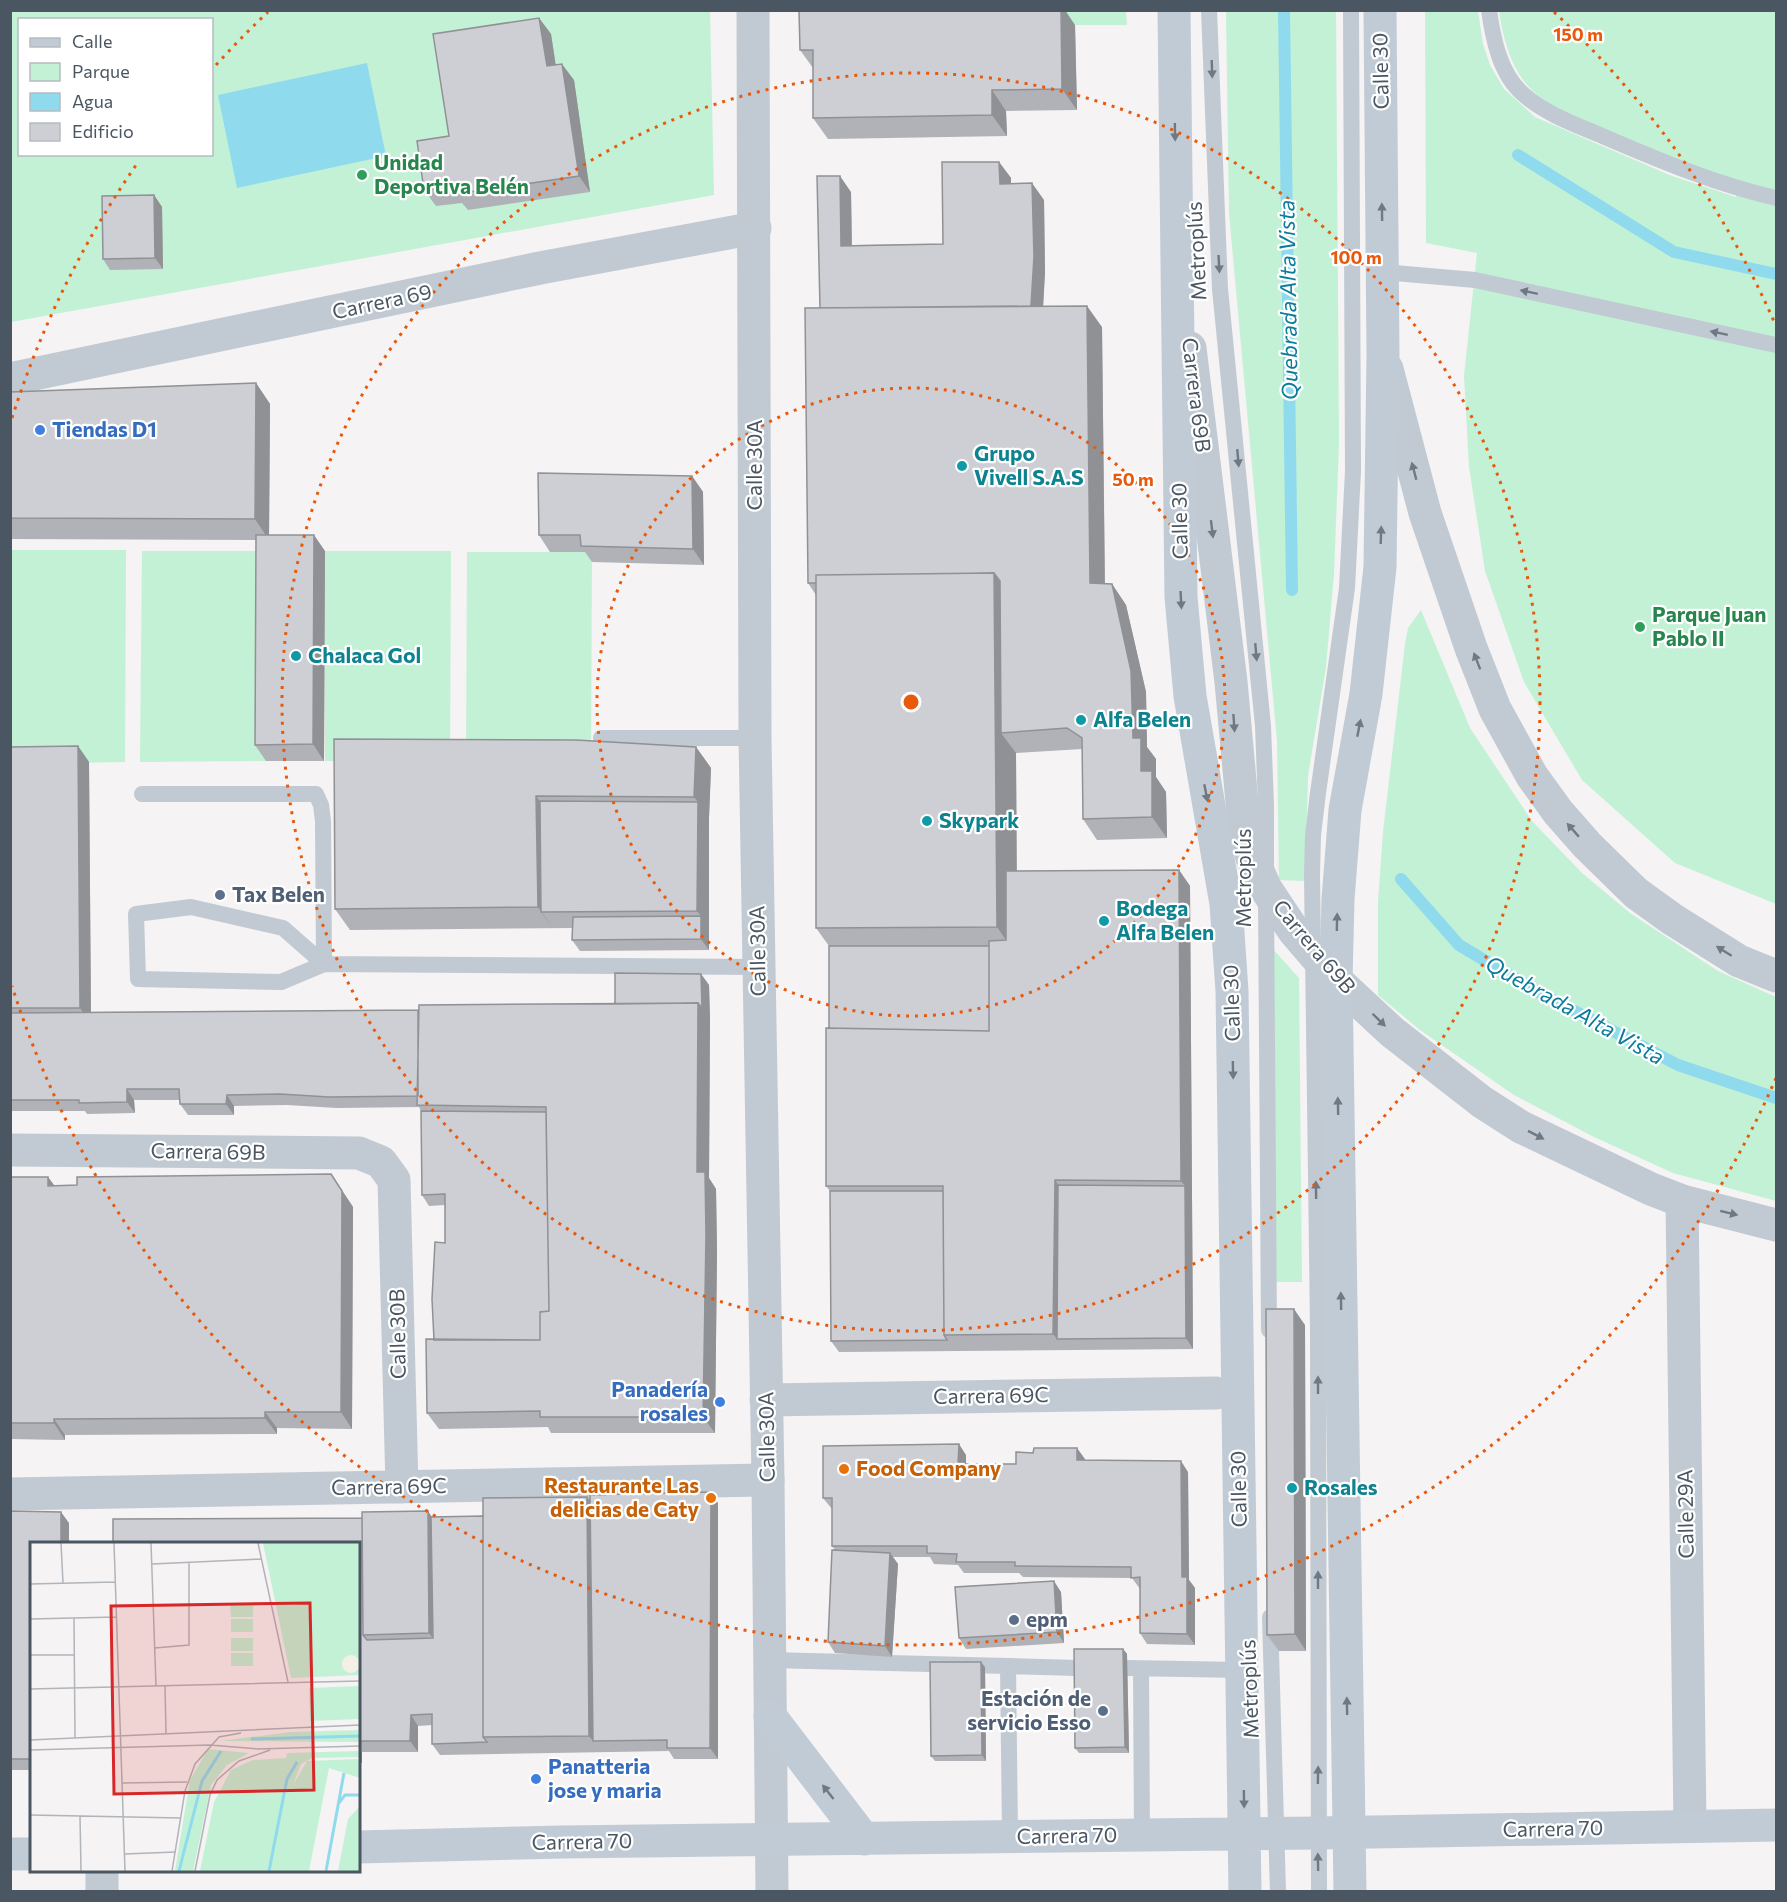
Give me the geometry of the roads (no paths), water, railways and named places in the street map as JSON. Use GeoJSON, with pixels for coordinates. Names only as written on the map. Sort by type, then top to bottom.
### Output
{"type":"FeatureCollection","features":[{"type":"Feature","properties":{"kind":"main road","name":"Calle 30"},"geometry":{"type":"LineString","coordinates":[[1174,10],[1181,597],[1185,650],[1203,779],[1226,904],[1232,991],[1245,1892]]}},
{"type":"Feature","properties":{"kind":"main road","name":"Calle 30"},"geometry":{"type":"LineString","coordinates":[[1350,1892],[1336,980],[1338,899],[1345,810],[1366,694],[1380,567],[1383,272],[1380,10]]}},
{"type":"Feature","properties":{"kind":"main road"},"geometry":{"type":"LineString","coordinates":[[770,1716],[864,1839]]}},
{"type":"Feature","properties":{"kind":"main road","name":"Carrera 70"},"geometry":{"type":"LineString","coordinates":[[360,1847],[1776,1825]]}},
{"type":"Feature","properties":{"kind":"main road"},"geometry":{"type":"LineString","coordinates":[[10,1854],[30,1854]]}},
{"type":"Feature","properties":{"kind":"street","name":"Calle 30A"},"geometry":{"type":"LineString","coordinates":[[753,10],[755,738],[768,1480],[772,1892]]}},
{"type":"Feature","properties":{"kind":"street","name":"Carrera 69"},"geometry":{"type":"LineString","coordinates":[[10,379],[540,268],[755,228]]}},
{"type":"Feature","properties":{"kind":"street","name":"Carrera 69B"},"geometry":{"type":"LineString","coordinates":[[1177,242],[1229,670],[1244,824],[1252,858],[1266,889],[1294,931],[1336,980],[1392,1032],[1482,1102],[1521,1127],[1651,1189],[1682,1201],[1776,1225]]}},
{"type":"Feature","properties":{"kind":"street"},"geometry":{"type":"LineString","coordinates":[[1383,354],[1425,513],[1471,648],[1495,709],[1532,776],[1558,812],[1587,845],[1636,893],[1672,919],[1739,961],[1776,976]]}},
{"type":"Feature","properties":{"kind":"street","name":"Carrera 69B"},"geometry":{"type":"LineString","coordinates":[[10,1150],[359,1153],[381,1162],[394,1180]]}},
{"type":"Feature","properties":{"kind":"street","name":"Calle 30B"},"geometry":{"type":"LineString","coordinates":[[394,1180],[402,1487]]}},
{"type":"Feature","properties":{"kind":"street","name":"Calle 29A"},"geometry":{"type":"LineString","coordinates":[[1682,1201],[1690,1827]]}},
{"type":"Feature","properties":{"kind":"street","name":"Carrera 69C"},"geometry":{"type":"LineString","coordinates":[[766,1400],[1216,1393]]}},
{"type":"Feature","properties":{"kind":"street","name":"Carrera 69C"},"geometry":{"type":"LineString","coordinates":[[10,1494],[768,1480]]}},
{"type":"Feature","properties":{"kind":"street"},"geometry":{"type":"LineString","coordinates":[[102,1872],[102,1892]]}},
{"type":"Feature","properties":{"kind":"lane","name":"Metroplús"},"geometry":{"type":"LineString","coordinates":[[1209,10],[1220,289],[1263,726],[1266,805],[1269,1344]]}},
{"type":"Feature","properties":{"kind":"lane"},"geometry":{"type":"LineString","coordinates":[[1318,1892],[1318,1328],[1313,835],[1347,588],[1353,471],[1351,10]]}},
{"type":"Feature","properties":{"kind":"lane"},"geometry":{"type":"LineString","coordinates":[[1489,10],[1501,62],[1521,93],[1537,105],[1568,121],[1670,165],[1736,189],[1776,198]]}},
{"type":"Feature","properties":{"kind":"lane"},"geometry":{"type":"LineString","coordinates":[[1383,272],[1475,280],[1776,345]]}},
{"type":"Feature","properties":{"kind":"lane"},"geometry":{"type":"LineString","coordinates":[[601,738],[755,738]]}},
{"type":"Feature","properties":{"kind":"lane"},"geometry":{"type":"LineString","coordinates":[[142,794],[316,794],[321,805],[323,821],[324,964]]}},
{"type":"Feature","properties":{"kind":"lane"},"geometry":{"type":"LineString","coordinates":[[324,964],[283,928],[191,907],[136,914],[138,979],[281,982],[324,964],[758,967]]}},
{"type":"Feature","properties":{"kind":"lane","name":"Metroplús"},"geometry":{"type":"LineString","coordinates":[[1270,1603],[1278,1892]]}},
{"type":"Feature","properties":{"kind":"lane"},"geometry":{"type":"LineString","coordinates":[[769,1660],[1077,1668]]}},
{"type":"Feature","properties":{"kind":"lane"},"geometry":{"type":"LineString","coordinates":[[1008,1666],[1010,1836]]}},
{"type":"Feature","properties":{"kind":"lane"},"geometry":{"type":"LineString","coordinates":[[1142,1835],[1134,1669],[1242,1670]]}},
{"type":"Feature","properties":{"kind":"water"},"geometry":{"type":"Polygon","coordinates":[[[367,63],[386,156],[237,188],[218,95],[367,63]]]}},
{"type":"Feature","properties":{"kind":"waterway","name":"Quebrada Alta Vista"},"geometry":{"type":"LineString","coordinates":[[1284,10],[1292,590]]}},
{"type":"Feature","properties":{"kind":"waterway"},"geometry":{"type":"LineString","coordinates":[[1518,155],[1674,252],[1776,274]]}},
{"type":"Feature","properties":{"kind":"waterway","name":"Quebrada Alta Vista"},"geometry":{"type":"LineString","coordinates":[[1401,879],[1459,945],[1536,991],[1678,1065],[1776,1098]]}},
{"type":"Feature","properties":{"kind":"place","name":"Unidad Deportiva Belén"},"geometry":{"type":"Point","coordinates":[362,175]}},
{"type":"Feature","properties":{"kind":"place","name":"Tiendas D1"},"geometry":{"type":"Point","coordinates":[40,430]}},
{"type":"Feature","properties":{"kind":"place","name":"Grupo Vivell S.A.S"},"geometry":{"type":"Point","coordinates":[962,466]}},
{"type":"Feature","properties":{"kind":"place","name":"Parque Juan Pablo II"},"geometry":{"type":"Point","coordinates":[1640,627]}},
{"type":"Feature","properties":{"kind":"place","name":"Chalaca Gol"},"geometry":{"type":"Point","coordinates":[296,656]}},
{"type":"Feature","properties":{"kind":"place","name":"Alfa Belen"},"geometry":{"type":"Point","coordinates":[1081,720]}},
{"type":"Feature","properties":{"kind":"place","name":"Skypark"},"geometry":{"type":"Point","coordinates":[927,821]}},
{"type":"Feature","properties":{"kind":"place","name":"Tax Belen"},"geometry":{"type":"Point","coordinates":[220,895]}},
{"type":"Feature","properties":{"kind":"place","name":"Bodega Alfa Belen"},"geometry":{"type":"Point","coordinates":[1104,921]}},
{"type":"Feature","properties":{"kind":"place","name":"Panadería rosales"},"geometry":{"type":"Point","coordinates":[720,1402]}},
{"type":"Feature","properties":{"kind":"place","name":"Food Company"},"geometry":{"type":"Point","coordinates":[844,1469]}},
{"type":"Feature","properties":{"kind":"place","name":"Rosales"},"geometry":{"type":"Point","coordinates":[1292,1488]}},
{"type":"Feature","properties":{"kind":"place","name":"Restaurante Las delicias de Caty"},"geometry":{"type":"Point","coordinates":[711,1498]}},
{"type":"Feature","properties":{"kind":"place","name":"epm"},"geometry":{"type":"Point","coordinates":[1014,1620]}},
{"type":"Feature","properties":{"kind":"place","name":"Estación de servicio Esso"},"geometry":{"type":"Point","coordinates":[1103,1711]}},
{"type":"Feature","properties":{"kind":"place","name":"Panatteria jose y maria"},"geometry":{"type":"Point","coordinates":[536,1779]}}]}
